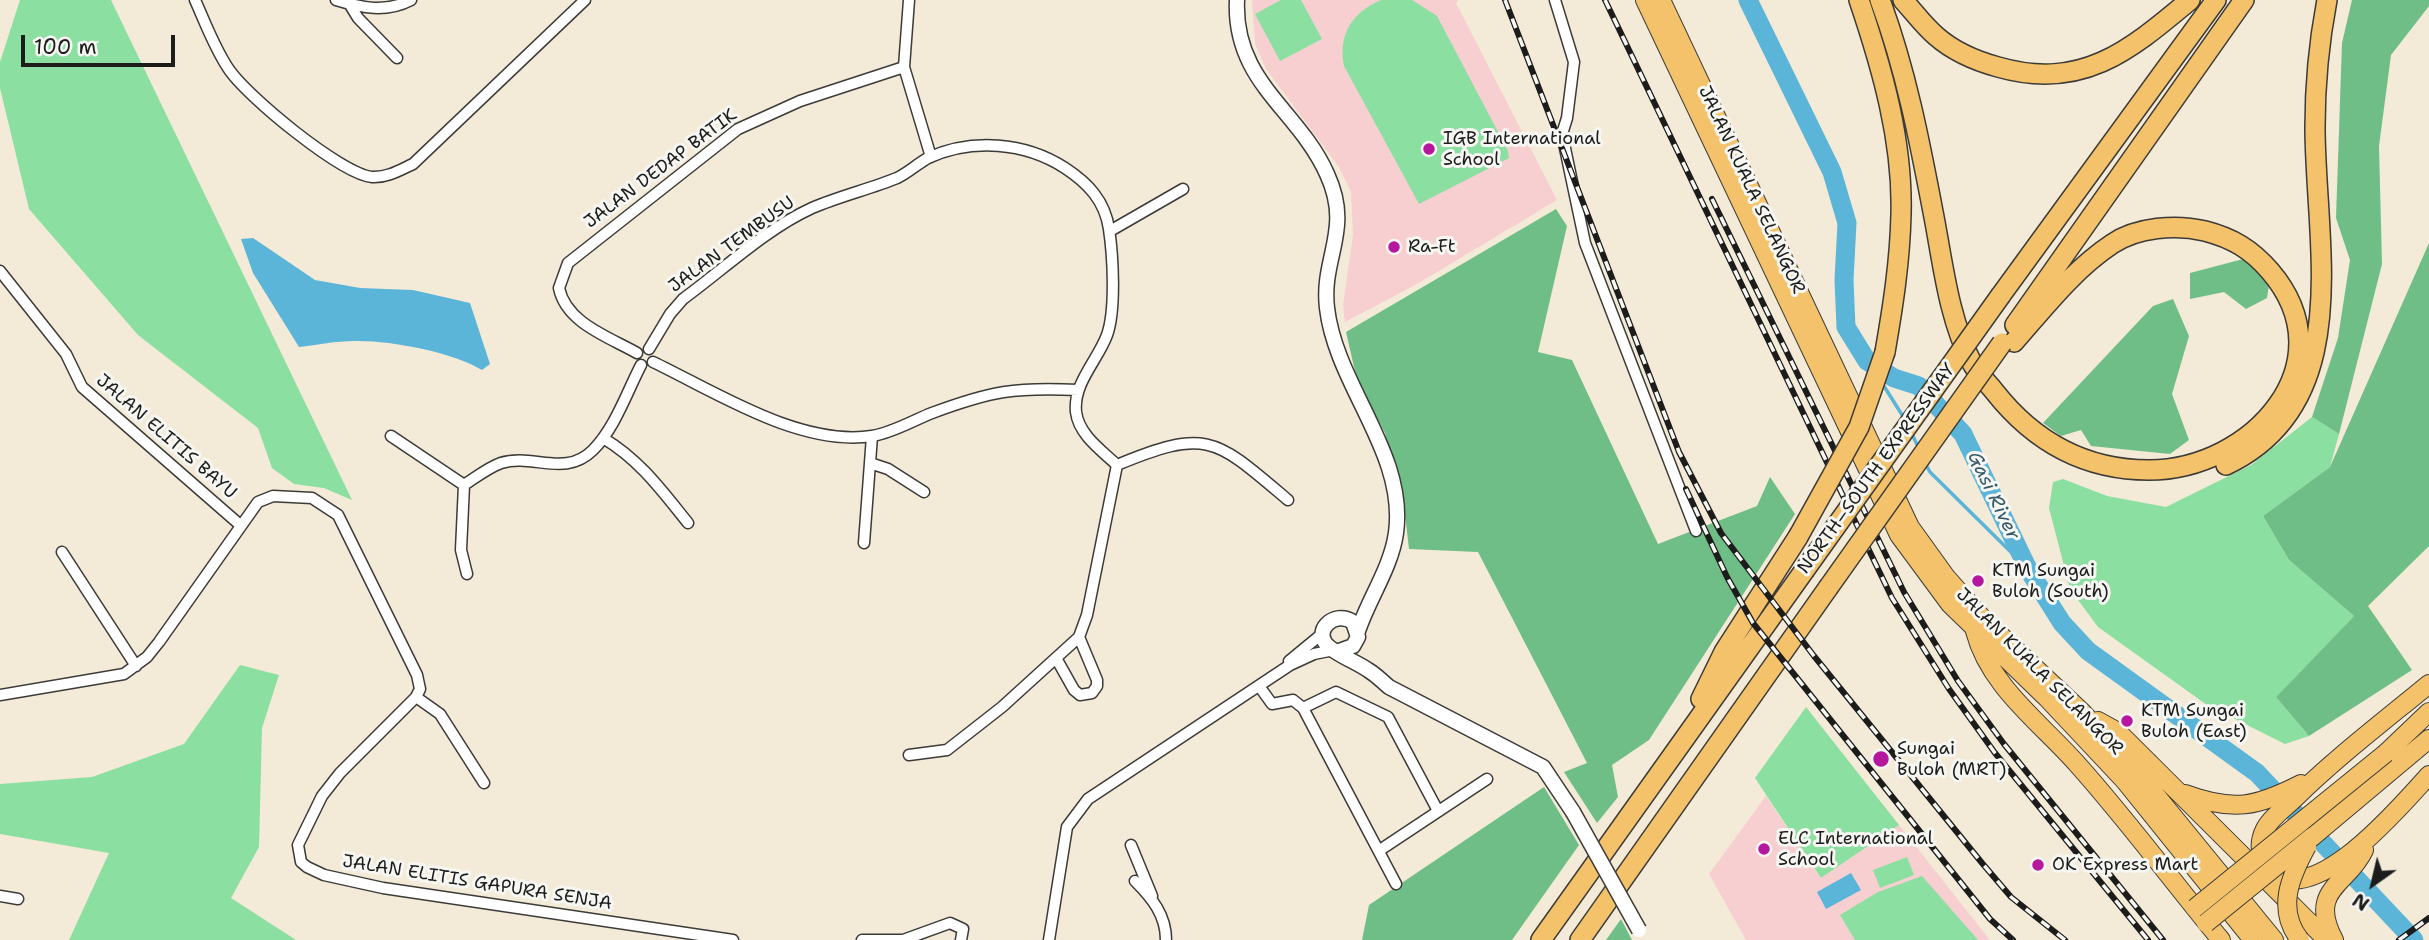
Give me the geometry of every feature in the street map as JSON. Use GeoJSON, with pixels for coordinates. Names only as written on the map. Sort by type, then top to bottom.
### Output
{"type":"FeatureCollection","features":[{"type":"Feature","properties":{"kind":"highway","name":"JALAN KUALA SELANGOR"},"geometry":{"type":"LineString","coordinates":[[1645,0],[1744,204],[1858,454],[1899,535],[1934,584],[1975,631],[2094,747],[2253,940]]}},
{"type":"Feature","properties":{"kind":"highway","name":"JALAN KUALA SELANGOR"},"geometry":{"type":"LineString","coordinates":[[1661,0],[1910,527],[1946,577],[1984,620],[2082,712],[2136,771],[2274,940]]}},
{"type":"Feature","properties":{"kind":"highway"},"geometry":{"type":"LineString","coordinates":[[1693,727],[1703,694],[1724,652],[1798,537],[1859,427],[1885,352],[1898,279],[1901,211],[1895,131],[1879,58],[1859,0]]}},
{"type":"Feature","properties":{"kind":"highway"},"geometry":{"type":"LineString","coordinates":[[1866,0],[1897,89],[1937,285],[1952,336],[1973,382],[2004,423],[2044,455],[2094,476],[2147,483],[2207,473],[2250,452],[2282,423],[2307,379],[2316,352],[2320,318],[2315,127],[2318,48],[2327,0]]}},
{"type":"Feature","properties":{"kind":"highway"},"geometry":{"type":"LineString","coordinates":[[1880,0],[1898,48],[1958,324],[1972,363],[2028,428],[2077,458],[2122,468],[2169,468],[2216,456],[2258,429],[2285,397],[2296,363],[2298,323],[2284,287],[2257,256],[2229,237],[2185,226],[2145,231],[2114,242],[2079,269],[2008,342]]}},
{"type":"Feature","properties":{"kind":"highway"},"geometry":{"type":"LineString","coordinates":[[1903,0],[1937,37],[1974,60],[2018,73],[2060,76],[2104,62],[2134,45],[2190,0]]}},
{"type":"Feature","properties":{"kind":"highway","name":"NORTH–SOUTH EXPRESSWAY"},"geometry":{"type":"LineString","coordinates":[[1541,940],[2001,295],[2216,0]]}},
{"type":"Feature","properties":{"kind":"highway","name":"NORTH–SOUTH EXPRESSWAY"},"geometry":{"type":"LineString","coordinates":[[1580,940],[1959,403],[2008,342],[2244,0]]}},
{"type":"Feature","properties":{"kind":"highway"},"geometry":{"type":"LineString","coordinates":[[1975,631],[1981,656],[2002,684],[2078,766],[2221,940]]}},
{"type":"Feature","properties":{"kind":"highway"},"geometry":{"type":"LineString","coordinates":[[2429,684],[2318,776],[2274,808],[2260,844],[2263,860],[2275,874],[2295,879],[2333,874],[2361,856],[2368,841],[2429,775]]}},
{"type":"Feature","properties":{"kind":"highway"},"geometry":{"type":"LineString","coordinates":[[2082,712],[2118,732],[2328,940]]}},
{"type":"Feature","properties":{"kind":"highway"},"geometry":{"type":"LineString","coordinates":[[2194,908],[2386,753],[2429,712]]}},
{"type":"Feature","properties":{"kind":"highway"},"geometry":{"type":"LineString","coordinates":[[2206,923],[2429,739]]}},
{"type":"Feature","properties":{"kind":"highway"},"geometry":{"type":"LineString","coordinates":[[2179,792],[2224,807],[2274,808]]}},
{"type":"Feature","properties":{"kind":"highway"},"geometry":{"type":"LineString","coordinates":[[2300,940],[2287,917],[2286,900],[2295,866],[2312,837]]}},
{"type":"Feature","properties":{"kind":"highway"},"geometry":{"type":"LineString","coordinates":[[2333,874],[2326,914],[2328,929],[2334,940]]}},
{"type":"Feature","properties":{"kind":"street"},"geometry":{"type":"LineString","coordinates":[[195,0],[227,67],[248,94],[348,168],[374,177],[393,174],[413,164],[585,0]]}},
{"type":"Feature","properties":{"kind":"street"},"geometry":{"type":"LineString","coordinates":[[336,0],[370,9],[399,6],[411,0]]}},
{"type":"Feature","properties":{"kind":"street"},"geometry":{"type":"LineString","coordinates":[[909,0],[904,67],[931,157],[998,143],[1032,152],[1081,178],[1105,211],[1110,231],[1110,325],[1078,390],[1076,410],[1084,433],[1117,465]]}},
{"type":"Feature","properties":{"kind":"street"},"geometry":{"type":"LineString","coordinates":[[1237,0],[1236,14],[1243,51],[1254,75],[1310,144],[1327,174],[1339,208],[1339,227],[1326,305],[1330,326],[1349,380],[1395,486],[1398,510],[1391,559],[1349,649],[1314,653],[1274,675]]}},
{"type":"Feature","properties":{"kind":"street"},"geometry":{"type":"LineString","coordinates":[[1555,0],[1574,62],[1567,118],[1562,134],[1585,243],[1696,531]]}},
{"type":"Feature","properties":{"kind":"street"},"geometry":{"type":"LineString","coordinates":[[350,5],[358,18],[397,58]]}},
{"type":"Feature","properties":{"kind":"street","name":"JALAN DEDAP BATIK"},"geometry":{"type":"LineString","coordinates":[[637,354],[577,319],[566,307],[559,288],[569,263],[738,129],[800,101],[904,67]]}},
{"type":"Feature","properties":{"kind":"street","name":"JALAN TEMBUSU"},"geometry":{"type":"LineString","coordinates":[[649,349],[670,314],[683,299],[788,221],[812,208],[900,177],[931,157]]}},
{"type":"Feature","properties":{"kind":"street"},"geometry":{"type":"LineString","coordinates":[[1110,231],[1183,189]]}},
{"type":"Feature","properties":{"kind":"street","name":"JALAN ELITIS BAYU"},"geometry":{"type":"LineString","coordinates":[[0,271],[66,354],[82,387],[239,524]]}},
{"type":"Feature","properties":{"kind":"street"},"geometry":{"type":"LineString","coordinates":[[653,362],[646,366],[641,365],[637,361],[637,354],[641,349],[649,349],[653,362],[793,429],[872,436],[990,392],[1012,388],[1078,390]]}},
{"type":"Feature","properties":{"kind":"street"},"geometry":{"type":"LineString","coordinates":[[464,485],[501,463],[526,461],[555,466],[568,464],[592,452],[603,438],[641,365]]}},
{"type":"Feature","properties":{"kind":"street"},"geometry":{"type":"LineString","coordinates":[[391,436],[464,485]]}},
{"type":"Feature","properties":{"kind":"street"},"geometry":{"type":"LineString","coordinates":[[864,543],[872,436]]}},
{"type":"Feature","properties":{"kind":"street"},"geometry":{"type":"LineString","coordinates":[[603,438],[634,458],[688,523]]}},
{"type":"Feature","properties":{"kind":"street"},"geometry":{"type":"LineString","coordinates":[[1117,465],[1158,450],[1204,442],[1228,452],[1288,500]]}},
{"type":"Feature","properties":{"kind":"street"},"geometry":{"type":"LineString","coordinates":[[870,463],[888,468],[924,492]]}},
{"type":"Feature","properties":{"kind":"street"},"geometry":{"type":"LineString","coordinates":[[909,755],[947,750],[1002,707],[1079,636],[1087,615],[1117,465]]}},
{"type":"Feature","properties":{"kind":"street"},"geometry":{"type":"LineString","coordinates":[[464,485],[461,550],[467,573]]}},
{"type":"Feature","properties":{"kind":"street"},"geometry":{"type":"LineString","coordinates":[[0,695],[110,678],[136,666],[159,642],[239,524],[258,502],[273,496],[312,498],[338,515],[417,675],[420,689],[416,697],[440,714],[484,783]]}},
{"type":"Feature","properties":{"kind":"street"},"geometry":{"type":"LineString","coordinates":[[62,552],[136,666]]}},
{"type":"Feature","properties":{"kind":"street"},"geometry":{"type":"LineString","coordinates":[[1049,940],[1067,827],[1088,799],[1259,686],[1323,633],[1327,623],[1343,617],[1373,593]]}},
{"type":"Feature","properties":{"kind":"street"},"geometry":{"type":"LineString","coordinates":[[1343,617],[1353,622],[1370,671]]}},
{"type":"Feature","properties":{"kind":"street"},"geometry":{"type":"LineString","coordinates":[[1323,633],[1326,644],[1370,671],[1389,687],[1543,767],[1573,812],[1642,935]]}},
{"type":"Feature","properties":{"kind":"street"},"geometry":{"type":"LineString","coordinates":[[1056,658],[1074,690],[1080,695],[1092,693],[1097,687],[1097,680],[1079,636]]}},
{"type":"Feature","properties":{"kind":"street"},"geometry":{"type":"LineString","coordinates":[[1259,686],[1272,704],[1293,700],[1303,708],[1396,884]]}},
{"type":"Feature","properties":{"kind":"street"},"geometry":{"type":"LineString","coordinates":[[1303,708],[1336,692],[1388,717],[1438,811]]}},
{"type":"Feature","properties":{"kind":"street","name":"JALAN ELITIS GAPURA SENJA"},"geometry":{"type":"LineString","coordinates":[[416,697],[340,773],[322,796],[298,845],[301,862],[307,867],[324,875],[383,888],[733,940]]}},
{"type":"Feature","properties":{"kind":"street"},"geometry":{"type":"LineString","coordinates":[[1380,850],[1487,779]]}},
{"type":"Feature","properties":{"kind":"street"},"geometry":{"type":"LineString","coordinates":[[1131,845],[1162,916],[1166,940]]}},
{"type":"Feature","properties":{"kind":"street"},"geometry":{"type":"LineString","coordinates":[[1135,881],[1154,901]]}},
{"type":"Feature","properties":{"kind":"street"},"geometry":{"type":"LineString","coordinates":[[0,896],[18,899]]}},
{"type":"Feature","properties":{"kind":"street"},"geometry":{"type":"LineString","coordinates":[[862,940],[904,940],[950,923],[963,929],[961,940]]}},
{"type":"Feature","properties":{"kind":"shaded area","name":"IGB International School"},"geometry":{"type":"Polygon","coordinates":[[[1252,0],[1458,0],[1456,3],[1557,200],[1417,284],[1345,322],[1343,305],[1353,235],[1351,192],[1339,167],[1266,69],[1255,44],[1252,0]]]}},
{"type":"Feature","properties":{"kind":"shaded area","name":"ELC International School"},"geometry":{"type":"Polygon","coordinates":[[[1766,796],[1821,878],[1899,825],[1990,940],[1746,940],[1709,874],[1766,796]]]}},
{"type":"Feature","properties":{"kind":"green space"},"geometry":{"type":"Polygon","coordinates":[[[20,0],[111,0],[352,500],[324,488],[294,484],[272,468],[258,428],[138,335],[29,209],[0,88],[0,62],[20,0]]]}},
{"type":"Feature","properties":{"kind":"green space"},"geometry":{"type":"Polygon","coordinates":[[[1281,0],[1301,0],[1322,39],[1280,61],[1255,14],[1281,0]]]}},
{"type":"Feature","properties":{"kind":"green space"},"geometry":{"type":"Polygon","coordinates":[[[1381,0],[1412,0],[1437,16],[1508,151],[1509,158],[1419,204],[1344,66],[1343,44],[1349,26],[1362,11],[1381,0]]]}},
{"type":"Feature","properties":{"kind":"green space"},"geometry":{"type":"Polygon","coordinates":[[[2352,0],[2429,0],[2429,6],[2391,55],[2379,146],[2382,264],[2339,434],[2312,417],[2338,338],[2350,260],[2336,218],[2342,43],[2352,0]]]}},
{"type":"Feature","properties":{"kind":"green space"},"geometry":{"type":"Polygon","coordinates":[[[1556,209],[1567,226],[1538,352],[1572,360],[1658,544],[1757,506],[1770,477],[1795,514],[1649,740],[1612,765],[1618,797],[1597,823],[1564,772],[1587,763],[1478,552],[1409,549],[1405,514],[1385,433],[1357,380],[1346,332],[1556,209]]]}},
{"type":"Feature","properties":{"kind":"green space"},"geometry":{"type":"Polygon","coordinates":[[[2429,243],[2429,546],[2368,606],[2412,670],[2309,736],[2276,697],[2354,616],[2289,560],[2263,516],[2330,467],[2429,243]]]}},
{"type":"Feature","properties":{"kind":"green space"},"geometry":{"type":"Polygon","coordinates":[[[2247,258],[2269,285],[2267,298],[2246,309],[2224,292],[2190,299],[2190,273],[2247,258]]]}},
{"type":"Feature","properties":{"kind":"green space"},"geometry":{"type":"Polygon","coordinates":[[[2173,299],[2189,336],[2172,394],[2189,440],[2170,454],[2091,446],[2081,430],[2061,436],[2043,423],[2153,306],[2173,299]]]}},
{"type":"Feature","properties":{"kind":"green space"},"geometry":{"type":"Polygon","coordinates":[[[2312,417],[2339,434],[2330,467],[2263,516],[2289,560],[2354,616],[2276,697],[2309,736],[2285,744],[2207,705],[2098,627],[2070,589],[2049,508],[2053,482],[2063,479],[2107,496],[2166,507],[2251,465],[2312,417]]]}},
{"type":"Feature","properties":{"kind":"green space"},"geometry":{"type":"Polygon","coordinates":[[[240,665],[279,675],[262,728],[259,847],[231,898],[296,940],[69,940],[109,853],[0,834],[0,784],[92,777],[184,744],[240,665]]]}},
{"type":"Feature","properties":{"kind":"green space"},"geometry":{"type":"Polygon","coordinates":[[[1806,707],[1899,825],[1821,878],[1755,778],[1806,707]]]}},
{"type":"Feature","properties":{"kind":"green space"},"geometry":{"type":"Polygon","coordinates":[[[1544,787],[1579,845],[1512,940],[1362,940],[1369,905],[1544,787]]]}},
{"type":"Feature","properties":{"kind":"green space"},"geometry":{"type":"Polygon","coordinates":[[[1907,857],[1914,875],[1880,888],[1873,870],[1907,857]]]}},
{"type":"Feature","properties":{"kind":"green space"},"geometry":{"type":"Polygon","coordinates":[[[1922,876],[1978,940],[1855,940],[1840,915],[1878,892],[1922,876]]]}},
{"type":"Feature","properties":{"kind":"green space"},"geometry":{"type":"Polygon","coordinates":[[[1621,919],[1632,940],[1606,940],[1621,919]]]}},
{"type":"Feature","properties":{"kind":"water"},"geometry":{"type":"Polygon","coordinates":[[[253,238],[315,280],[360,288],[413,290],[470,303],[490,364],[482,370],[455,358],[420,348],[368,341],[299,347],[253,273],[241,239],[253,238]]]}},
{"type":"Feature","properties":{"kind":"water"},"geometry":{"type":"Polygon","coordinates":[[[1851,873],[1861,890],[1826,909],[1817,892],[1851,873]]]}},
{"type":"Feature","properties":{"kind":"waterway","name":"Gasi River"},"geometry":{"type":"LineString","coordinates":[[1748,0],[1832,172],[1847,223],[1844,280],[1846,327],[1867,361],[1894,378],[1919,386],[1963,434],[2028,569],[2062,623],[2088,651],[2257,773],[2414,940]]}},
{"type":"Feature","properties":{"kind":"waterway"},"geometry":{"type":"LineString","coordinates":[[1882,383],[1904,418]]}},
{"type":"Feature","properties":{"kind":"waterway"},"geometry":{"type":"LineString","coordinates":[[1912,434],[1919,449]]}},
{"type":"Feature","properties":{"kind":"waterway"},"geometry":{"type":"LineString","coordinates":[[1925,463],[1930,472],[2028,569]]}},
{"type":"Feature","properties":{"kind":"railway"},"geometry":{"type":"LineString","coordinates":[[1505,0],[1679,452],[1721,533],[1814,656],[1982,863],[2011,897],[2065,940]]}},
{"type":"Feature","properties":{"kind":"railway"},"geometry":{"type":"LineString","coordinates":[[1605,0],[1892,598],[1949,689],[1995,753],[2148,940]]}},
{"type":"Feature","properties":{"kind":"railway"},"geometry":{"type":"LineString","coordinates":[[1712,199],[1904,592],[1958,681],[2004,744],[2163,940]]}},
{"type":"Feature","properties":{"kind":"railway"},"geometry":{"type":"LineString","coordinates":[[1686,489],[1727,577],[1753,623],[1990,919],[2013,940]]}},
{"type":"Feature","properties":{"kind":"railway"},"geometry":{"type":"LineString","coordinates":[[2399,940],[2429,918]]}},
{"type":"Feature","properties":{"kind":"place","name":"IGB International School"},"geometry":{"type":"Point","coordinates":[1429,149]}},
{"type":"Feature","properties":{"kind":"place","name":"Ra-Ft"},"geometry":{"type":"Point","coordinates":[1394,247]}},
{"type":"Feature","properties":{"kind":"place","name":"KTM Sungai Buloh (South)"},"geometry":{"type":"Point","coordinates":[1978,581]}},
{"type":"Feature","properties":{"kind":"place","name":"KTM Sungai Buloh (East)"},"geometry":{"type":"Point","coordinates":[2127,721]}},
{"type":"Feature","properties":{"kind":"place","name":"Sungai Buloh (MRT)"},"geometry":{"type":"Point","coordinates":[1881,759]}},
{"type":"Feature","properties":{"kind":"place","name":"ELC International School"},"geometry":{"type":"Point","coordinates":[1764,849]}},
{"type":"Feature","properties":{"kind":"place","name":"OK Express Mart"},"geometry":{"type":"Point","coordinates":[2038,865]}}]}
